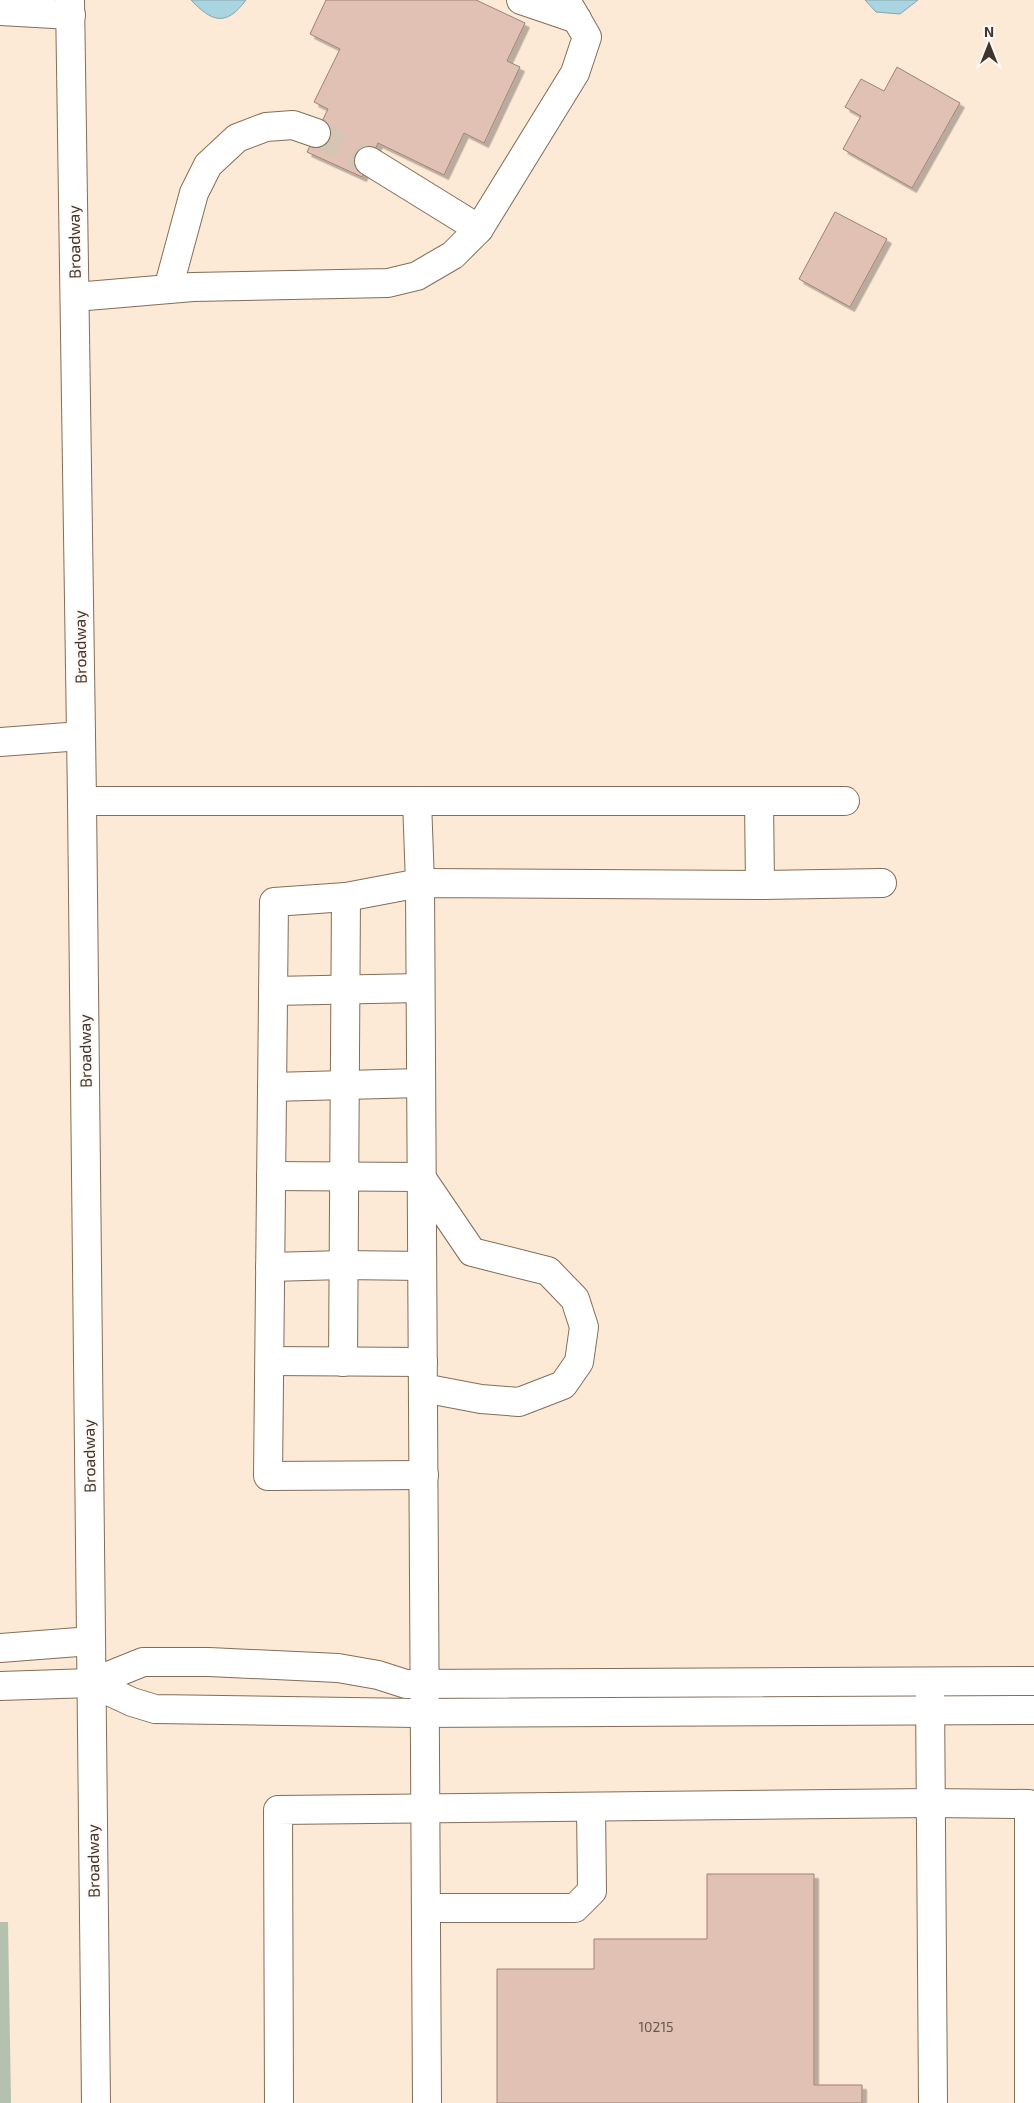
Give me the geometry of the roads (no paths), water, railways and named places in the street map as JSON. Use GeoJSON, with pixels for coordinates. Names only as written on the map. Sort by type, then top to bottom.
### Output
{"type":"FeatureCollection","features":[{"type":"Feature","properties":{"kind":"main road"},"geometry":{"type":"LineString","coordinates":[[75,297],[168,289],[388,283],[418,276],[453,255],[479,229],[575,73],[587,37],[570,10],[521,0]]}},
{"type":"Feature","properties":{"kind":"main road"},"geometry":{"type":"LineString","coordinates":[[0,11],[70,7]]}},
{"type":"Feature","properties":{"kind":"main road","name":"Broadway"},"geometry":{"type":"LineString","coordinates":[[70,7],[82,801],[96,2103]]}},
{"type":"Feature","properties":{"kind":"main road"},"geometry":{"type":"LineString","coordinates":[[168,289],[194,193],[208,164],[237,138],[266,127],[293,125],[316,133]]}},
{"type":"Feature","properties":{"kind":"main road"},"geometry":{"type":"LineString","coordinates":[[369,161],[479,229]]}},
{"type":"Feature","properties":{"kind":"main road"},"geometry":{"type":"LineString","coordinates":[[0,742],[81,736]]}},
{"type":"Feature","properties":{"kind":"main road"},"geometry":{"type":"LineString","coordinates":[[82,801],[845,801]]}},
{"type":"Feature","properties":{"kind":"main road"},"geometry":{"type":"LineString","coordinates":[[417,801],[420,883],[427,2103]]}},
{"type":"Feature","properties":{"kind":"main road"},"geometry":{"type":"LineString","coordinates":[[759,801],[760,885]]}},
{"type":"Feature","properties":{"kind":"main road"},"geometry":{"type":"LineString","coordinates":[[424,1476],[268,1476],[274,902],[346,897],[420,883],[760,885],[882,883]]}},
{"type":"Feature","properties":{"kind":"main road"},"geometry":{"type":"LineString","coordinates":[[343,1362],[346,897]]}},
{"type":"Feature","properties":{"kind":"main road"},"geometry":{"type":"LineString","coordinates":[[273,990],[420,988]]}},
{"type":"Feature","properties":{"kind":"main road"},"geometry":{"type":"LineString","coordinates":[[272,1087],[345,1084],[420,1084]]}},
{"type":"Feature","properties":{"kind":"main road"},"geometry":{"type":"LineString","coordinates":[[271,1176],[421,1178]]}},
{"type":"Feature","properties":{"kind":"main road"},"geometry":{"type":"LineString","coordinates":[[270,1361],[343,1362],[423,1375],[481,1399],[519,1402],[563,1385],[579,1362],[584,1327],[575,1299],[548,1271],[472,1252],[421,1178]]}},
{"type":"Feature","properties":{"kind":"main road"},"geometry":{"type":"LineString","coordinates":[[270,1267],[343,1265],[422,1266]]}},
{"type":"Feature","properties":{"kind":"main road"},"geometry":{"type":"LineString","coordinates":[[0,1648],[90,1641]]}},
{"type":"Feature","properties":{"kind":"main road"},"geometry":{"type":"LineString","coordinates":[[0,1686],[91,1683],[143,1662],[209,1662],[338,1668],[378,1675],[406,1684],[1034,1682]]}},
{"type":"Feature","properties":{"kind":"main road"},"geometry":{"type":"LineString","coordinates":[[930,1681],[933,2103]]}},
{"type":"Feature","properties":{"kind":"main road"},"geometry":{"type":"LineString","coordinates":[[91,1683],[132,1702],[155,1709],[425,1712],[1034,1710]]}},
{"type":"Feature","properties":{"kind":"main road"},"geometry":{"type":"LineString","coordinates":[[279,2103],[278,1810],[930,1803],[1029,1804],[1029,2103]]}},
{"type":"Feature","properties":{"kind":"main road"},"geometry":{"type":"LineString","coordinates":[[426,1908],[575,1908],[592,1891],[591,1807]]}},
{"type":"Feature","properties":{"kind":"water"},"geometry":{"type":"Polygon","coordinates":[[[191,0],[246,0],[232,14],[225,18],[219,18],[212,17],[191,0]]]}},
{"type":"Feature","properties":{"kind":"water"},"geometry":{"type":"Polygon","coordinates":[[[865,0],[918,0],[900,14],[876,12],[865,0]]]}},
{"type":"Feature","properties":{"kind":"tunnel"},"geometry":{"type":"LineString","coordinates":[[316,133],[369,161]]}}]}
